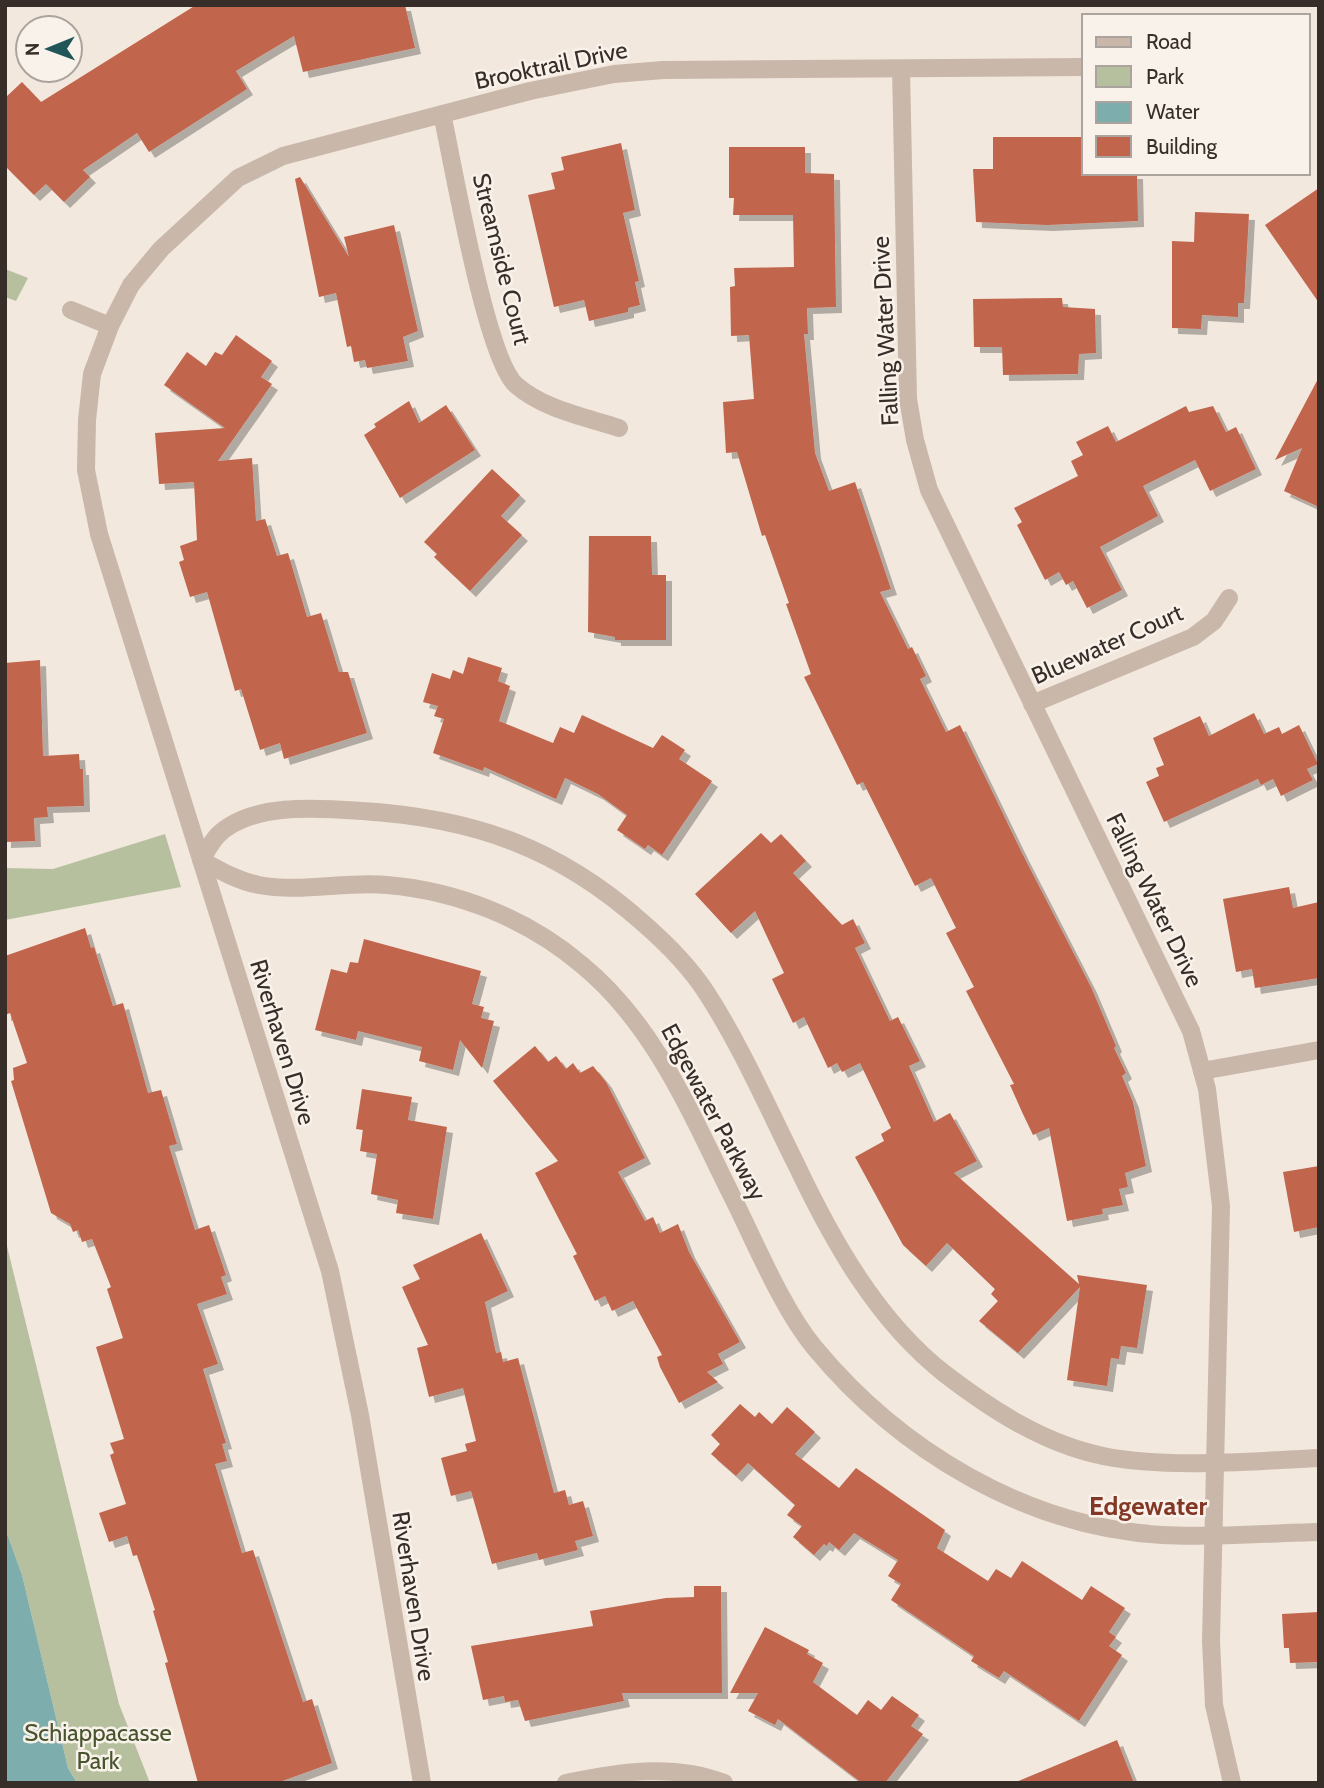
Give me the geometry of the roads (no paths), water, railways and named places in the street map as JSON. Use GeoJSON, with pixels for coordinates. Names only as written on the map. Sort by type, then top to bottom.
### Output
{"type":"FeatureCollection","features":[{"type":"Feature","properties":{"kind":"street","name":"Brooktrail Drive"},"geometry":{"type":"LineString","coordinates":[[110,326],[131,285],[161,249],[238,178],[283,156],[442,114],[614,74],[663,70],[1082,67]]}},
{"type":"Feature","properties":{"kind":"street","name":"Falling Water Drive"},"geometry":{"type":"LineString","coordinates":[[901,69],[908,399],[915,440],[929,490],[1186,1020],[1202,1070],[1217,1150],[1221,1206],[1211,1641],[1214,1705],[1232,1783]]}},
{"type":"Feature","properties":{"kind":"street","name":"Streamside Court"},"geometry":{"type":"LineString","coordinates":[[442,114],[487,316],[498,355],[513,383],[534,399],[619,428]]}},
{"type":"Feature","properties":{"kind":"street"},"geometry":{"type":"LineString","coordinates":[[71,310],[110,326]]}},
{"type":"Feature","properties":{"kind":"street","name":"Riverhaven Drive"},"geometry":{"type":"LineString","coordinates":[[110,326],[92,374],[87,420],[86,470],[99,534],[330,1271],[360,1415],[422,1783]]}},
{"type":"Feature","properties":{"kind":"street","name":"Bluewater Court"},"geometry":{"type":"LineString","coordinates":[[1032,704],[1193,637],[1214,621],[1229,598]]}},
{"type":"Feature","properties":{"kind":"street","name":"Edgewater Parkway"},"geometry":{"type":"LineString","coordinates":[[1319,1458],[1138,1462],[1100,1455],[1047,1438],[994,1410],[941,1370],[891,1321],[844,1255],[809,1191],[736,1041],[704,988],[668,945],[610,893],[546,853],[469,825],[401,813],[327,808],[260,814],[243,821],[219,834],[201,860],[241,880],[262,886],[342,883],[388,885],[431,891],[482,906],[525,925],[581,964],[623,1003],[660,1056],[780,1291],[813,1345],[902,1434],[953,1469],[1019,1501],[1072,1519],[1163,1535],[1319,1532]]}},
{"type":"Feature","properties":{"kind":"street"},"geometry":{"type":"LineString","coordinates":[[1202,1070],[1319,1050]]}},
{"type":"Feature","properties":{"kind":"street"},"geometry":{"type":"LineString","coordinates":[[566,1783],[614,1772],[655,1771],[691,1774],[724,1783]]}},
{"type":"Feature","properties":{"kind":"water"},"geometry":{"type":"Polygon","coordinates":[[[5,1528],[22,1575],[68,1768],[77,1783],[5,1783],[5,1528]]]}},
{"type":"Feature","properties":{"kind":"district","name":"Edgewater"},"geometry":{"type":"Point","coordinates":[1148,1506]}},
{"type":"Feature","properties":{"kind":"park label","name":"Schiappacasse Park"},"geometry":{"type":"Point","coordinates":[98,1746]}}]}
